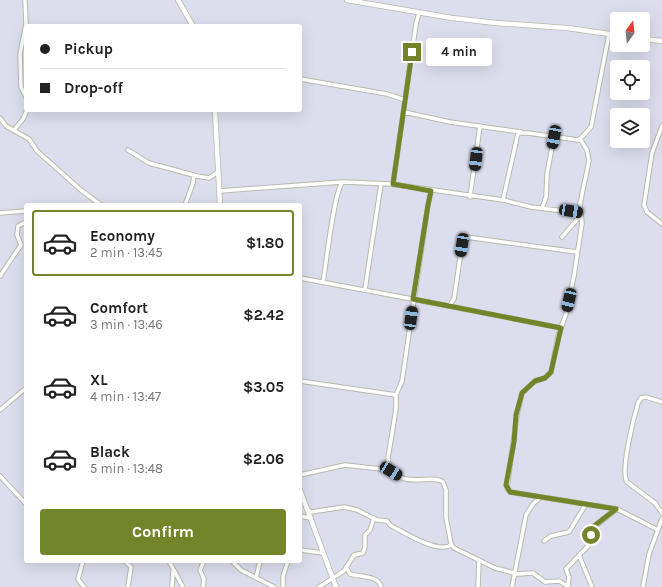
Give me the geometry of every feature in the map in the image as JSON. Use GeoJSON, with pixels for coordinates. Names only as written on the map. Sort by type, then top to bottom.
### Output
{"type":"FeatureCollection","features":[{"type":"Feature","properties":{"kind":"street"},"geometry":{"type":"LineString","coordinates":[[25,0],[26,24]]}},
{"type":"Feature","properties":{"kind":"street"},"geometry":{"type":"LineString","coordinates":[[178,0],[192,24]]}},
{"type":"Feature","properties":{"kind":"street"},"geometry":{"type":"LineString","coordinates":[[347,0],[419,13],[496,23],[567,28],[609,34],[592,124],[580,139]]}},
{"type":"Feature","properties":{"kind":"street"},"geometry":{"type":"LineString","coordinates":[[393,184],[416,24],[419,13]]}},
{"type":"Feature","properties":{"kind":"street"},"geometry":{"type":"LineString","coordinates":[[24,34],[20,54],[21,87],[24,93]]}},
{"type":"Feature","properties":{"kind":"street"},"geometry":{"type":"LineString","coordinates":[[650,40],[662,41]]}},
{"type":"Feature","properties":{"kind":"street"},"geometry":{"type":"LineString","coordinates":[[302,79],[387,94],[405,100]]}},
{"type":"Feature","properties":{"kind":"street"},"geometry":{"type":"LineString","coordinates":[[14,130],[23,119],[26,112]]}},
{"type":"Feature","properties":{"kind":"street"},"geometry":{"type":"LineString","coordinates":[[215,112],[220,203]]}},
{"type":"Feature","properties":{"kind":"street"},"geometry":{"type":"LineString","coordinates":[[404,112],[480,126],[554,137],[580,139]]}},
{"type":"Feature","properties":{"kind":"street"},"geometry":{"type":"LineString","coordinates":[[0,118],[6,126],[29,139],[37,151],[81,190],[98,203]]}},
{"type":"Feature","properties":{"kind":"street"},"geometry":{"type":"LineString","coordinates":[[470,197],[480,126]]}},
{"type":"Feature","properties":{"kind":"street"},"geometry":{"type":"LineString","coordinates":[[662,126],[661,133],[651,158],[644,206],[647,212],[662,224]]}},
{"type":"Feature","properties":{"kind":"street"},"geometry":{"type":"LineString","coordinates":[[503,200],[515,140],[518,133],[521,132]]}},
{"type":"Feature","properties":{"kind":"street"},"geometry":{"type":"LineString","coordinates":[[542,208],[546,197],[547,174],[554,137]]}},
{"type":"Feature","properties":{"kind":"street"},"geometry":{"type":"LineString","coordinates":[[580,139],[587,150],[589,161],[582,194],[574,276],[551,372],[545,378],[535,381],[522,393],[516,415],[514,442],[506,485],[510,492],[616,509],[658,530]]}},
{"type":"Feature","properties":{"kind":"street"},"geometry":{"type":"LineString","coordinates":[[128,150],[149,163],[194,175],[209,178],[218,172]]}},
{"type":"Feature","properties":{"kind":"street"},"geometry":{"type":"LineString","coordinates":[[186,203],[194,175]]}},
{"type":"Feature","properties":{"kind":"street"},"geometry":{"type":"LineString","coordinates":[[220,191],[343,182],[393,184],[470,197],[503,200],[581,214]]}},
{"type":"Feature","properties":{"kind":"street"},"geometry":{"type":"LineString","coordinates":[[323,282],[336,200],[340,184],[343,182]]}},
{"type":"Feature","properties":{"kind":"street"},"geometry":{"type":"LineString","coordinates":[[365,289],[381,184]]}},
{"type":"Feature","properties":{"kind":"street"},"geometry":{"type":"LineString","coordinates":[[431,191],[413,299],[402,381],[396,395],[396,409],[388,465],[391,471],[409,480],[438,480],[443,482],[446,490],[446,517],[451,545],[479,562],[518,574],[532,573],[545,582],[559,581],[568,587],[569,577],[566,569],[590,542],[592,528],[616,509]]}},
{"type":"Feature","properties":{"kind":"street"},"geometry":{"type":"LineString","coordinates":[[0,213],[24,211]]}},
{"type":"Feature","properties":{"kind":"street"},"geometry":{"type":"LineString","coordinates":[[562,236],[581,214]]}},
{"type":"Feature","properties":{"kind":"street"},"geometry":{"type":"LineString","coordinates":[[0,276],[22,245],[17,235],[18,226],[24,223]]}},
{"type":"Feature","properties":{"kind":"street"},"geometry":{"type":"LineString","coordinates":[[449,306],[454,300],[462,245],[466,237],[577,252]]}},
{"type":"Feature","properties":{"kind":"street"},"geometry":{"type":"LineString","coordinates":[[302,278],[365,289],[561,328]]}},
{"type":"Feature","properties":{"kind":"street"},"geometry":{"type":"LineString","coordinates":[[302,381],[396,395]]}},
{"type":"Feature","properties":{"kind":"street"},"geometry":{"type":"LineString","coordinates":[[0,410],[24,390]]}},
{"type":"Feature","properties":{"kind":"street"},"geometry":{"type":"LineString","coordinates":[[662,402],[646,397],[640,400],[628,446],[625,477],[627,482],[655,503],[662,513]]}},
{"type":"Feature","properties":{"kind":"street"},"geometry":{"type":"LineString","coordinates":[[302,475],[346,465],[381,469],[388,465]]}},
{"type":"Feature","properties":{"kind":"street"},"geometry":{"type":"LineString","coordinates":[[0,476],[24,502]]}},
{"type":"Feature","properties":{"kind":"street"},"geometry":{"type":"LineString","coordinates":[[302,495],[336,587]]}},
{"type":"Feature","properties":{"kind":"street"},"geometry":{"type":"LineString","coordinates":[[512,587],[526,515],[533,504],[541,497]]}},
{"type":"Feature","properties":{"kind":"street"},"geometry":{"type":"LineString","coordinates":[[544,541],[551,536],[569,532],[586,504]]}},
{"type":"Feature","properties":{"kind":"street"},"geometry":{"type":"LineString","coordinates":[[308,510],[310,512],[349,508],[386,521],[390,525],[426,543],[446,547],[451,545]]}},
{"type":"Feature","properties":{"kind":"street"},"geometry":{"type":"LineString","coordinates":[[302,516],[311,518]]}},
{"type":"Feature","properties":{"kind":"street"},"geometry":{"type":"LineString","coordinates":[[319,587],[332,577],[339,575],[346,567],[352,556],[364,551],[365,535],[371,528],[374,518]]}},
{"type":"Feature","properties":{"kind":"street"},"geometry":{"type":"LineString","coordinates":[[642,587],[650,554],[662,519]]}},
{"type":"Feature","properties":{"kind":"street"},"geometry":{"type":"LineString","coordinates":[[302,550],[323,553]]}},
{"type":"Feature","properties":{"kind":"street"},"geometry":{"type":"LineString","coordinates":[[579,555],[592,587]]}},
{"type":"Feature","properties":{"kind":"street"},"geometry":{"type":"LineString","coordinates":[[478,587],[479,562]]}},
{"type":"Feature","properties":{"kind":"street"},"geometry":{"type":"LineString","coordinates":[[82,563],[78,579],[84,587]]}},
{"type":"Feature","properties":{"kind":"street"},"geometry":{"type":"LineString","coordinates":[[127,563],[131,567],[128,587]]}},
{"type":"Feature","properties":{"kind":"street"},"geometry":{"type":"LineString","coordinates":[[170,563],[183,587]]}},
{"type":"Feature","properties":{"kind":"street"},"geometry":{"type":"LineString","coordinates":[[203,563],[200,570],[204,579],[203,587]]}},
{"type":"Feature","properties":{"kind":"street"},"geometry":{"type":"LineString","coordinates":[[235,563],[256,578],[274,587]]}},
{"type":"Feature","properties":{"kind":"street"},"geometry":{"type":"LineString","coordinates":[[256,578],[260,563]]}},
{"type":"Feature","properties":{"kind":"street"},"geometry":{"type":"LineString","coordinates":[[283,587],[283,576],[287,563]]}},
{"type":"Feature","properties":{"kind":"street"},"geometry":{"type":"LineString","coordinates":[[346,567],[350,574],[372,578],[379,583],[381,587]]}},
{"type":"Feature","properties":{"kind":"street"},"geometry":{"type":"LineString","coordinates":[[172,587],[173,571]]}},
{"type":"Feature","properties":{"kind":"street"},"geometry":{"type":"LineString","coordinates":[[261,580],[262,587]]}},
{"type":"Feature","properties":{"kind":"route"},"geometry":{"type":"LineString","coordinates":[[412,52],[393,184],[431,191],[413,299],[561,328],[551,372],[545,378],[535,381],[522,393],[516,415],[514,442],[506,485],[510,492],[616,509],[592,528],[591,535]]}}]}
